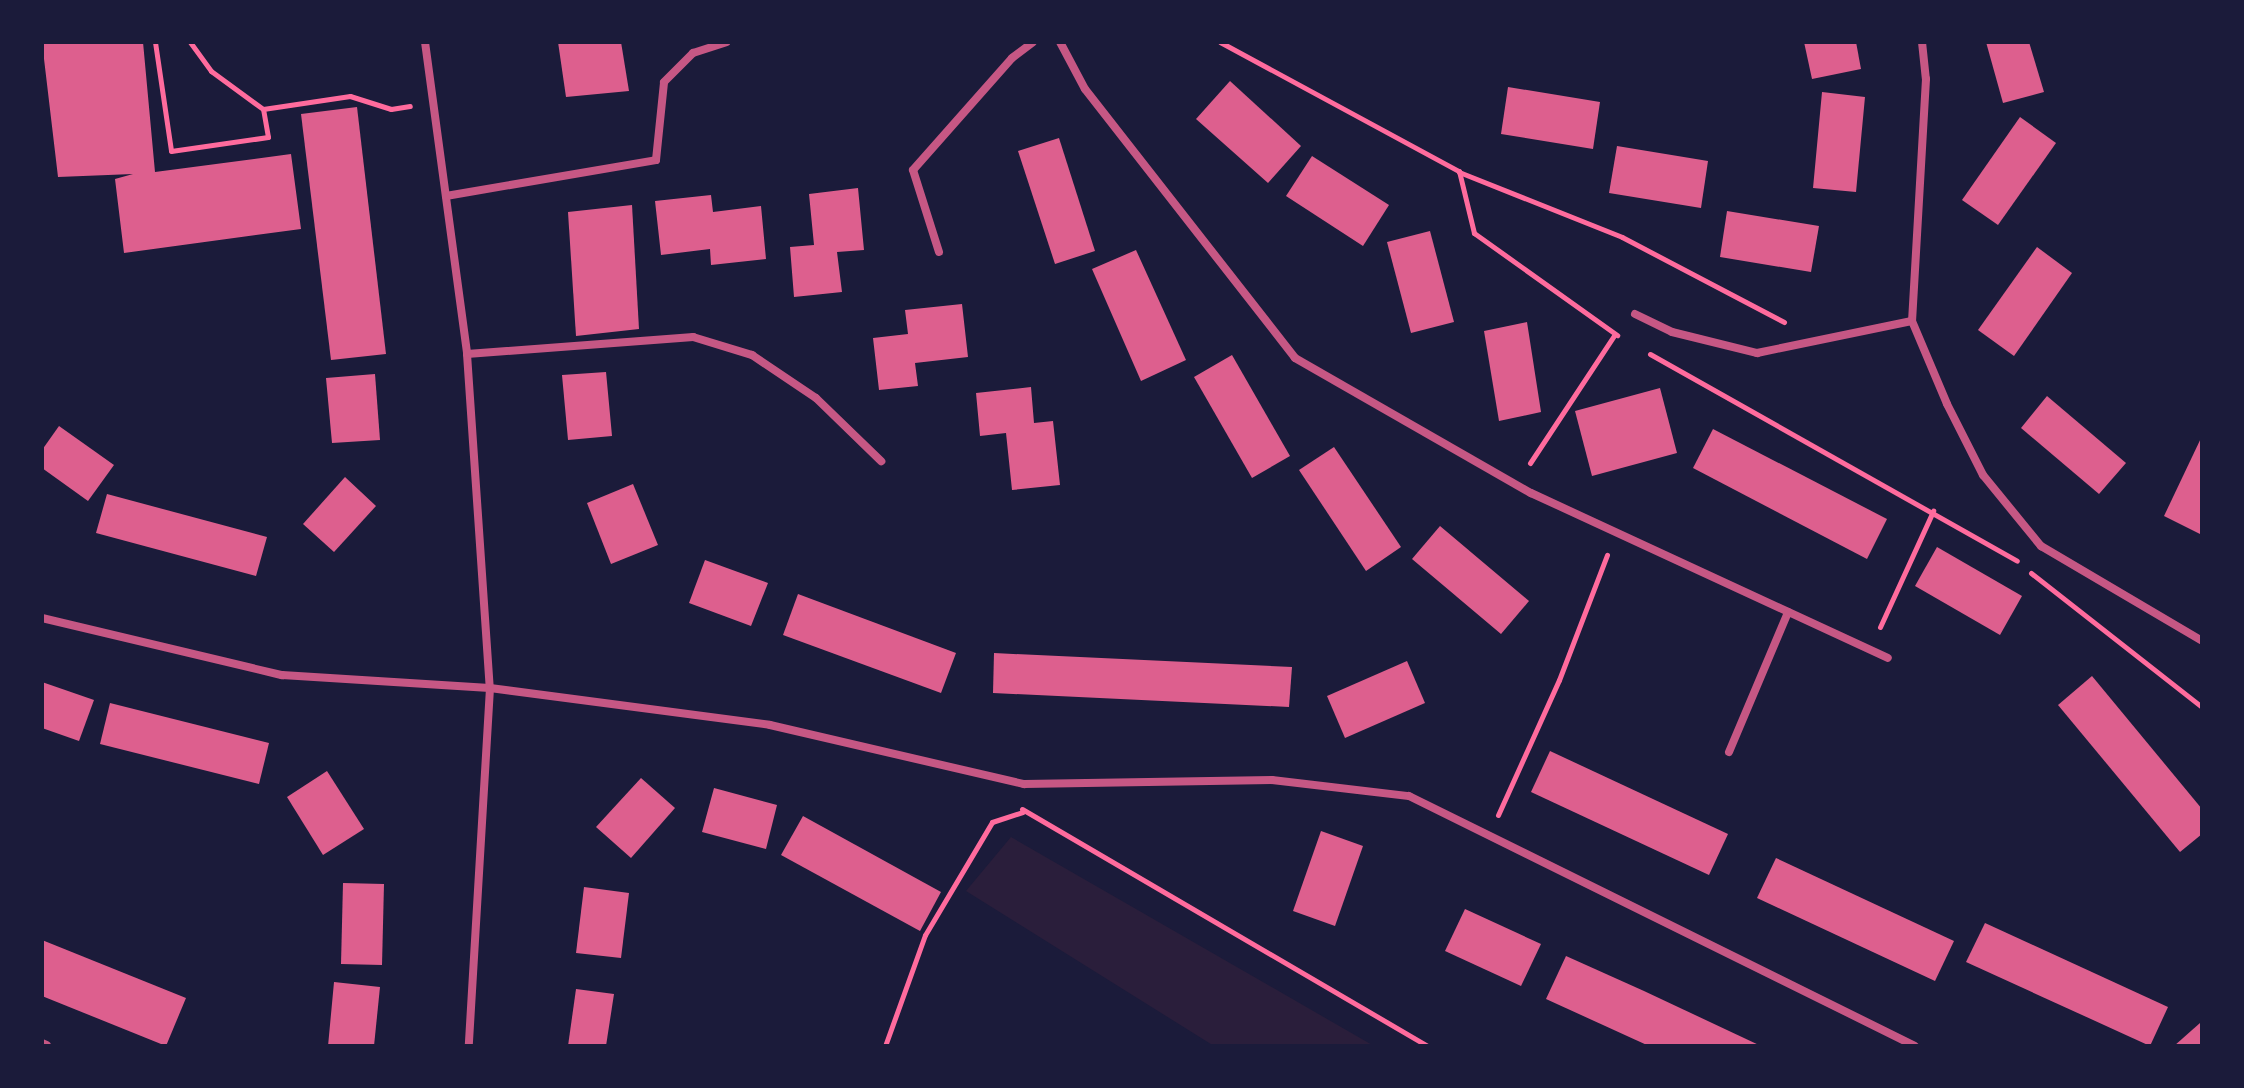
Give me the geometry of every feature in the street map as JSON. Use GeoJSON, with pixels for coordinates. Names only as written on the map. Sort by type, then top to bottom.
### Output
{"type":"FeatureCollection","features":[{"type":"Feature","properties":{"kind":"street"},"geometry":{"type":"LineString","coordinates":[[425,42],[467,354],[490,688],[469,1046]]}},
{"type":"Feature","properties":{"kind":"street"},"geometry":{"type":"LineString","coordinates":[[446,196],[656,160],[664,82],[693,53],[726,42]]}},
{"type":"Feature","properties":{"kind":"street"},"geometry":{"type":"LineString","coordinates":[[939,252],[913,170],[1012,58],[1033,42]]}},
{"type":"Feature","properties":{"kind":"street"},"geometry":{"type":"LineString","coordinates":[[1060,42],[1085,89],[1295,358],[1517,484],[1888,658]]}},
{"type":"Feature","properties":{"kind":"street"},"geometry":{"type":"LineString","coordinates":[[1922,42],[1926,79],[1912,321],[1983,475],[2041,546],[2202,641]]}},
{"type":"Feature","properties":{"kind":"street"},"geometry":{"type":"LineString","coordinates":[[1635,314],[1672,332],[1757,353],[1814,337],[1912,321]]}},
{"type":"Feature","properties":{"kind":"street"},"geometry":{"type":"LineString","coordinates":[[467,354],[693,337],[752,355],[816,398],[881,461]]}},
{"type":"Feature","properties":{"kind":"street"},"geometry":{"type":"LineString","coordinates":[[1729,752],[1788,612]]}},
{"type":"Feature","properties":{"kind":"street"},"geometry":{"type":"LineString","coordinates":[[42,618],[282,675],[490,688],[770,725],[1024,784],[1272,780],[1409,796],[1915,1046]]}},
{"type":"Feature","properties":{"kind":"path"},"geometry":{"type":"LineString","coordinates":[[155,42],[171,151],[268,137],[263,109],[211,71],[190,42]]}},
{"type":"Feature","properties":{"kind":"path"},"geometry":{"type":"LineString","coordinates":[[263,109],[350,96],[391,109]]}},
{"type":"Feature","properties":{"kind":"path"},"geometry":{"type":"LineString","coordinates":[[1459,171],[1622,237],[1814,337]]}},
{"type":"Feature","properties":{"kind":"path"},"geometry":{"type":"LineString","coordinates":[[1517,484],[1615,334]]}},
{"type":"Feature","properties":{"kind":"path"},"geometry":{"type":"LineString","coordinates":[[1870,650],[1933,511]]}},
{"type":"Feature","properties":{"kind":"path"},"geometry":{"type":"LineString","coordinates":[[1488,837],[1559,680],[1615,532]]}},
{"type":"Feature","properties":{"kind":"path"},"geometry":{"type":"LineString","coordinates":[[2079,614],[2202,707]]}},
{"type":"Feature","properties":{"kind":"path"},"geometry":{"type":"LineString","coordinates":[[1022,812],[1024,784]]}},
{"type":"Feature","properties":{"kind":"path"},"geometry":{"type":"LineString","coordinates":[[885,1046],[925,935],[992,822],[1022,812],[1427,1046]]}},
{"type":"Feature","properties":{"kind":"shaded area"},"geometry":{"type":"Polygon","coordinates":[[[1011,837],[1374,1046],[1214,1046],[966,891],[1011,837]]]}},
{"type":"Feature","properties":{"kind":"building"},"geometry":{"type":"Polygon","coordinates":[[[42,42],[143,42],[155,172],[291,154],[301,229],[124,253],[115,179],[133,174],[58,177],[42,42]]]}},
{"type":"Feature","properties":{"kind":"building"},"geometry":{"type":"Polygon","coordinates":[[[558,42],[621,42],[629,91],[566,97],[558,42]]]}},
{"type":"Feature","properties":{"kind":"building"},"geometry":{"type":"Polygon","coordinates":[[[1804,42],[1856,42],[1861,69],[1812,79],[1804,42]]]}},
{"type":"Feature","properties":{"kind":"building"},"geometry":{"type":"Polygon","coordinates":[[[1986,42],[2029,42],[2044,92],[2003,103],[1986,42]]]}},
{"type":"Feature","properties":{"kind":"building"},"geometry":{"type":"Polygon","coordinates":[[[1230,81],[1301,146],[1268,183],[1196,119],[1230,81]]]}},
{"type":"Feature","properties":{"kind":"building"},"geometry":{"type":"Polygon","coordinates":[[[1508,87],[1600,102],[1593,149],[1501,134],[1508,87]]]}},
{"type":"Feature","properties":{"kind":"building"},"geometry":{"type":"Polygon","coordinates":[[[1822,92],[1865,97],[1856,192],[1813,188],[1822,92]]]}},
{"type":"Feature","properties":{"kind":"building"},"geometry":{"type":"Polygon","coordinates":[[[357,107],[386,354],[331,360],[301,114],[357,107]]]}},
{"type":"Feature","properties":{"kind":"building"},"geometry":{"type":"Polygon","coordinates":[[[2020,117],[2056,143],[1998,225],[1962,200],[2020,117]]]}},
{"type":"Feature","properties":{"kind":"building"},"geometry":{"type":"Polygon","coordinates":[[[1059,138],[1095,251],[1055,264],[1018,151],[1059,138]]]}},
{"type":"Feature","properties":{"kind":"building"},"geometry":{"type":"Polygon","coordinates":[[[1617,146],[1708,161],[1701,208],[1609,193],[1617,146]]]}},
{"type":"Feature","properties":{"kind":"building"},"geometry":{"type":"Polygon","coordinates":[[[1312,156],[1389,205],[1363,246],[1286,196],[1312,156]]]}},
{"type":"Feature","properties":{"kind":"building"},"geometry":{"type":"Polygon","coordinates":[[[858,188],[864,250],[837,252],[842,292],[794,297],[790,247],[814,245],[809,194],[858,188]]]}},
{"type":"Feature","properties":{"kind":"building"},"geometry":{"type":"Polygon","coordinates":[[[711,195],[713,212],[761,206],[766,259],[711,265],[710,249],[661,255],[655,201],[711,195]]]}},
{"type":"Feature","properties":{"kind":"building"},"geometry":{"type":"Polygon","coordinates":[[[632,205],[639,329],[576,336],[568,212],[632,205]]]}},
{"type":"Feature","properties":{"kind":"building"},"geometry":{"type":"Polygon","coordinates":[[[1727,211],[1819,226],[1811,272],[1720,257],[1727,211]]]}},
{"type":"Feature","properties":{"kind":"building"},"geometry":{"type":"Polygon","coordinates":[[[1430,231],[1454,322],[1411,333],[1387,242],[1430,231]]]}},
{"type":"Feature","properties":{"kind":"building"},"geometry":{"type":"Polygon","coordinates":[[[2037,247],[2072,273],[2014,356],[1978,330],[2037,247]]]}},
{"type":"Feature","properties":{"kind":"building"},"geometry":{"type":"Polygon","coordinates":[[[1136,250],[1186,360],[1141,381],[1092,269],[1136,250]]]}},
{"type":"Feature","properties":{"kind":"building"},"geometry":{"type":"Polygon","coordinates":[[[962,304],[968,357],[915,363],[918,386],[879,390],[873,338],[908,334],[905,310],[962,304]]]}},
{"type":"Feature","properties":{"kind":"building"},"geometry":{"type":"Polygon","coordinates":[[[1527,322],[1541,412],[1499,421],[1484,331],[1527,322]]]}},
{"type":"Feature","properties":{"kind":"building"},"geometry":{"type":"Polygon","coordinates":[[[1232,355],[1290,456],[1252,478],[1194,377],[1232,355]]]}},
{"type":"Feature","properties":{"kind":"building"},"geometry":{"type":"Polygon","coordinates":[[[606,372],[612,436],[568,440],[562,375],[606,372]]]}},
{"type":"Feature","properties":{"kind":"building"},"geometry":{"type":"Polygon","coordinates":[[[375,374],[380,440],[332,443],[326,378],[375,374]]]}},
{"type":"Feature","properties":{"kind":"building"},"geometry":{"type":"Polygon","coordinates":[[[1031,387],[1034,423],[1053,421],[1060,485],[1012,490],[1006,433],[980,436],[976,393],[1031,387]]]}},
{"type":"Feature","properties":{"kind":"building"},"geometry":{"type":"Polygon","coordinates":[[[1660,388],[1677,453],[1592,476],[1575,411],[1660,388]]]}},
{"type":"Feature","properties":{"kind":"building"},"geometry":{"type":"Polygon","coordinates":[[[2047,396],[2126,463],[2099,494],[2021,428],[2047,396]]]}},
{"type":"Feature","properties":{"kind":"building"},"geometry":{"type":"Polygon","coordinates":[[[59,426],[114,465],[88,501],[42,468],[42,450],[59,426]]]}},
{"type":"Feature","properties":{"kind":"building"},"geometry":{"type":"Polygon","coordinates":[[[1713,429],[1887,519],[1867,559],[1693,468],[1713,429]]]}},
{"type":"Feature","properties":{"kind":"building"},"geometry":{"type":"Polygon","coordinates":[[[2202,436],[2202,535],[2164,516],[2202,436]]]}},
{"type":"Feature","properties":{"kind":"building"},"geometry":{"type":"Polygon","coordinates":[[[1334,447],[1401,547],[1366,571],[1299,470],[1334,447]]]}},
{"type":"Feature","properties":{"kind":"building"},"geometry":{"type":"Polygon","coordinates":[[[345,477],[376,506],[334,552],[303,524],[345,477]]]}},
{"type":"Feature","properties":{"kind":"building"},"geometry":{"type":"Polygon","coordinates":[[[633,484],[658,545],[611,564],[587,503],[633,484]]]}},
{"type":"Feature","properties":{"kind":"building"},"geometry":{"type":"Polygon","coordinates":[[[107,494],[267,537],[256,576],[96,533],[107,494]]]}},
{"type":"Feature","properties":{"kind":"building"},"geometry":{"type":"Polygon","coordinates":[[[1440,526],[1529,601],[1501,634],[1412,559],[1440,526]]]}},
{"type":"Feature","properties":{"kind":"building"},"geometry":{"type":"Polygon","coordinates":[[[1937,547],[2022,596],[2000,635],[1915,586],[1937,547]]]}},
{"type":"Feature","properties":{"kind":"building"},"geometry":{"type":"Polygon","coordinates":[[[705,560],[768,583],[751,626],[689,603],[705,560]]]}},
{"type":"Feature","properties":{"kind":"building"},"geometry":{"type":"Polygon","coordinates":[[[798,594],[956,653],[941,693],[783,635],[798,594]]]}},
{"type":"Feature","properties":{"kind":"building"},"geometry":{"type":"Polygon","coordinates":[[[994,653],[1292,667],[1289,707],[993,693],[994,653]]]}},
{"type":"Feature","properties":{"kind":"building"},"geometry":{"type":"Polygon","coordinates":[[[1407,661],[1425,703],[1345,738],[1327,696],[1407,661]]]}},
{"type":"Feature","properties":{"kind":"building"},"geometry":{"type":"Polygon","coordinates":[[[2092,676],[2202,809],[2202,834],[2180,852],[2058,705],[2092,676]]]}},
{"type":"Feature","properties":{"kind":"building"},"geometry":{"type":"Polygon","coordinates":[[[42,682],[94,700],[79,741],[42,728],[42,682]]]}},
{"type":"Feature","properties":{"kind":"building"},"geometry":{"type":"Polygon","coordinates":[[[110,703],[269,743],[259,784],[100,744],[110,703]]]}},
{"type":"Feature","properties":{"kind":"building"},"geometry":{"type":"Polygon","coordinates":[[[1550,751],[1728,834],[1709,875],[1531,792],[1550,751]]]}},
{"type":"Feature","properties":{"kind":"building"},"geometry":{"type":"Polygon","coordinates":[[[327,771],[364,829],[323,855],[287,797],[327,771]]]}},
{"type":"Feature","properties":{"kind":"building"},"geometry":{"type":"Polygon","coordinates":[[[641,778],[675,808],[631,858],[596,827],[641,778]]]}},
{"type":"Feature","properties":{"kind":"building"},"geometry":{"type":"Polygon","coordinates":[[[714,788],[777,805],[766,849],[702,832],[714,788]]]}},
{"type":"Feature","properties":{"kind":"building"},"geometry":{"type":"Polygon","coordinates":[[[803,816],[941,892],[920,931],[781,855],[803,816]]]}},
{"type":"Feature","properties":{"kind":"building"},"geometry":{"type":"Polygon","coordinates":[[[1321,831],[1363,846],[1335,926],[1293,911],[1321,831]]]}},
{"type":"Feature","properties":{"kind":"building"},"geometry":{"type":"Polygon","coordinates":[[[1776,858],[1954,941],[1935,981],[1757,898],[1776,858]]]}},
{"type":"Feature","properties":{"kind":"building"},"geometry":{"type":"Polygon","coordinates":[[[343,883],[384,884],[382,965],[341,964],[343,883]]]}},
{"type":"Feature","properties":{"kind":"building"},"geometry":{"type":"Polygon","coordinates":[[[584,887],[629,893],[621,958],[576,953],[584,887]]]}},
{"type":"Feature","properties":{"kind":"building"},"geometry":{"type":"Polygon","coordinates":[[[1465,909],[1541,944],[1521,986],[1445,951],[1465,909]]]}},
{"type":"Feature","properties":{"kind":"building"},"geometry":{"type":"Polygon","coordinates":[[[1985,923],[2168,1007],[2150,1046],[1966,962],[1985,923]]]}},
{"type":"Feature","properties":{"kind":"building"},"geometry":{"type":"Polygon","coordinates":[[[42,940],[186,998],[166,1046],[42,996],[42,940]]]}},
{"type":"Feature","properties":{"kind":"building"},"geometry":{"type":"Polygon","coordinates":[[[1566,956],[1761,1046],[1649,1046],[1546,999],[1566,956]]]}},
{"type":"Feature","properties":{"kind":"building"},"geometry":{"type":"Polygon","coordinates":[[[334,982],[380,987],[374,1046],[328,1046],[334,982]]]}},
{"type":"Feature","properties":{"kind":"building"},"geometry":{"type":"Polygon","coordinates":[[[576,989],[614,994],[606,1046],[568,1046],[576,989]]]}},
{"type":"Feature","properties":{"kind":"building"},"geometry":{"type":"Polygon","coordinates":[[[2200,1023],[2202,1046],[2174,1046],[2200,1023]]]}}]}
